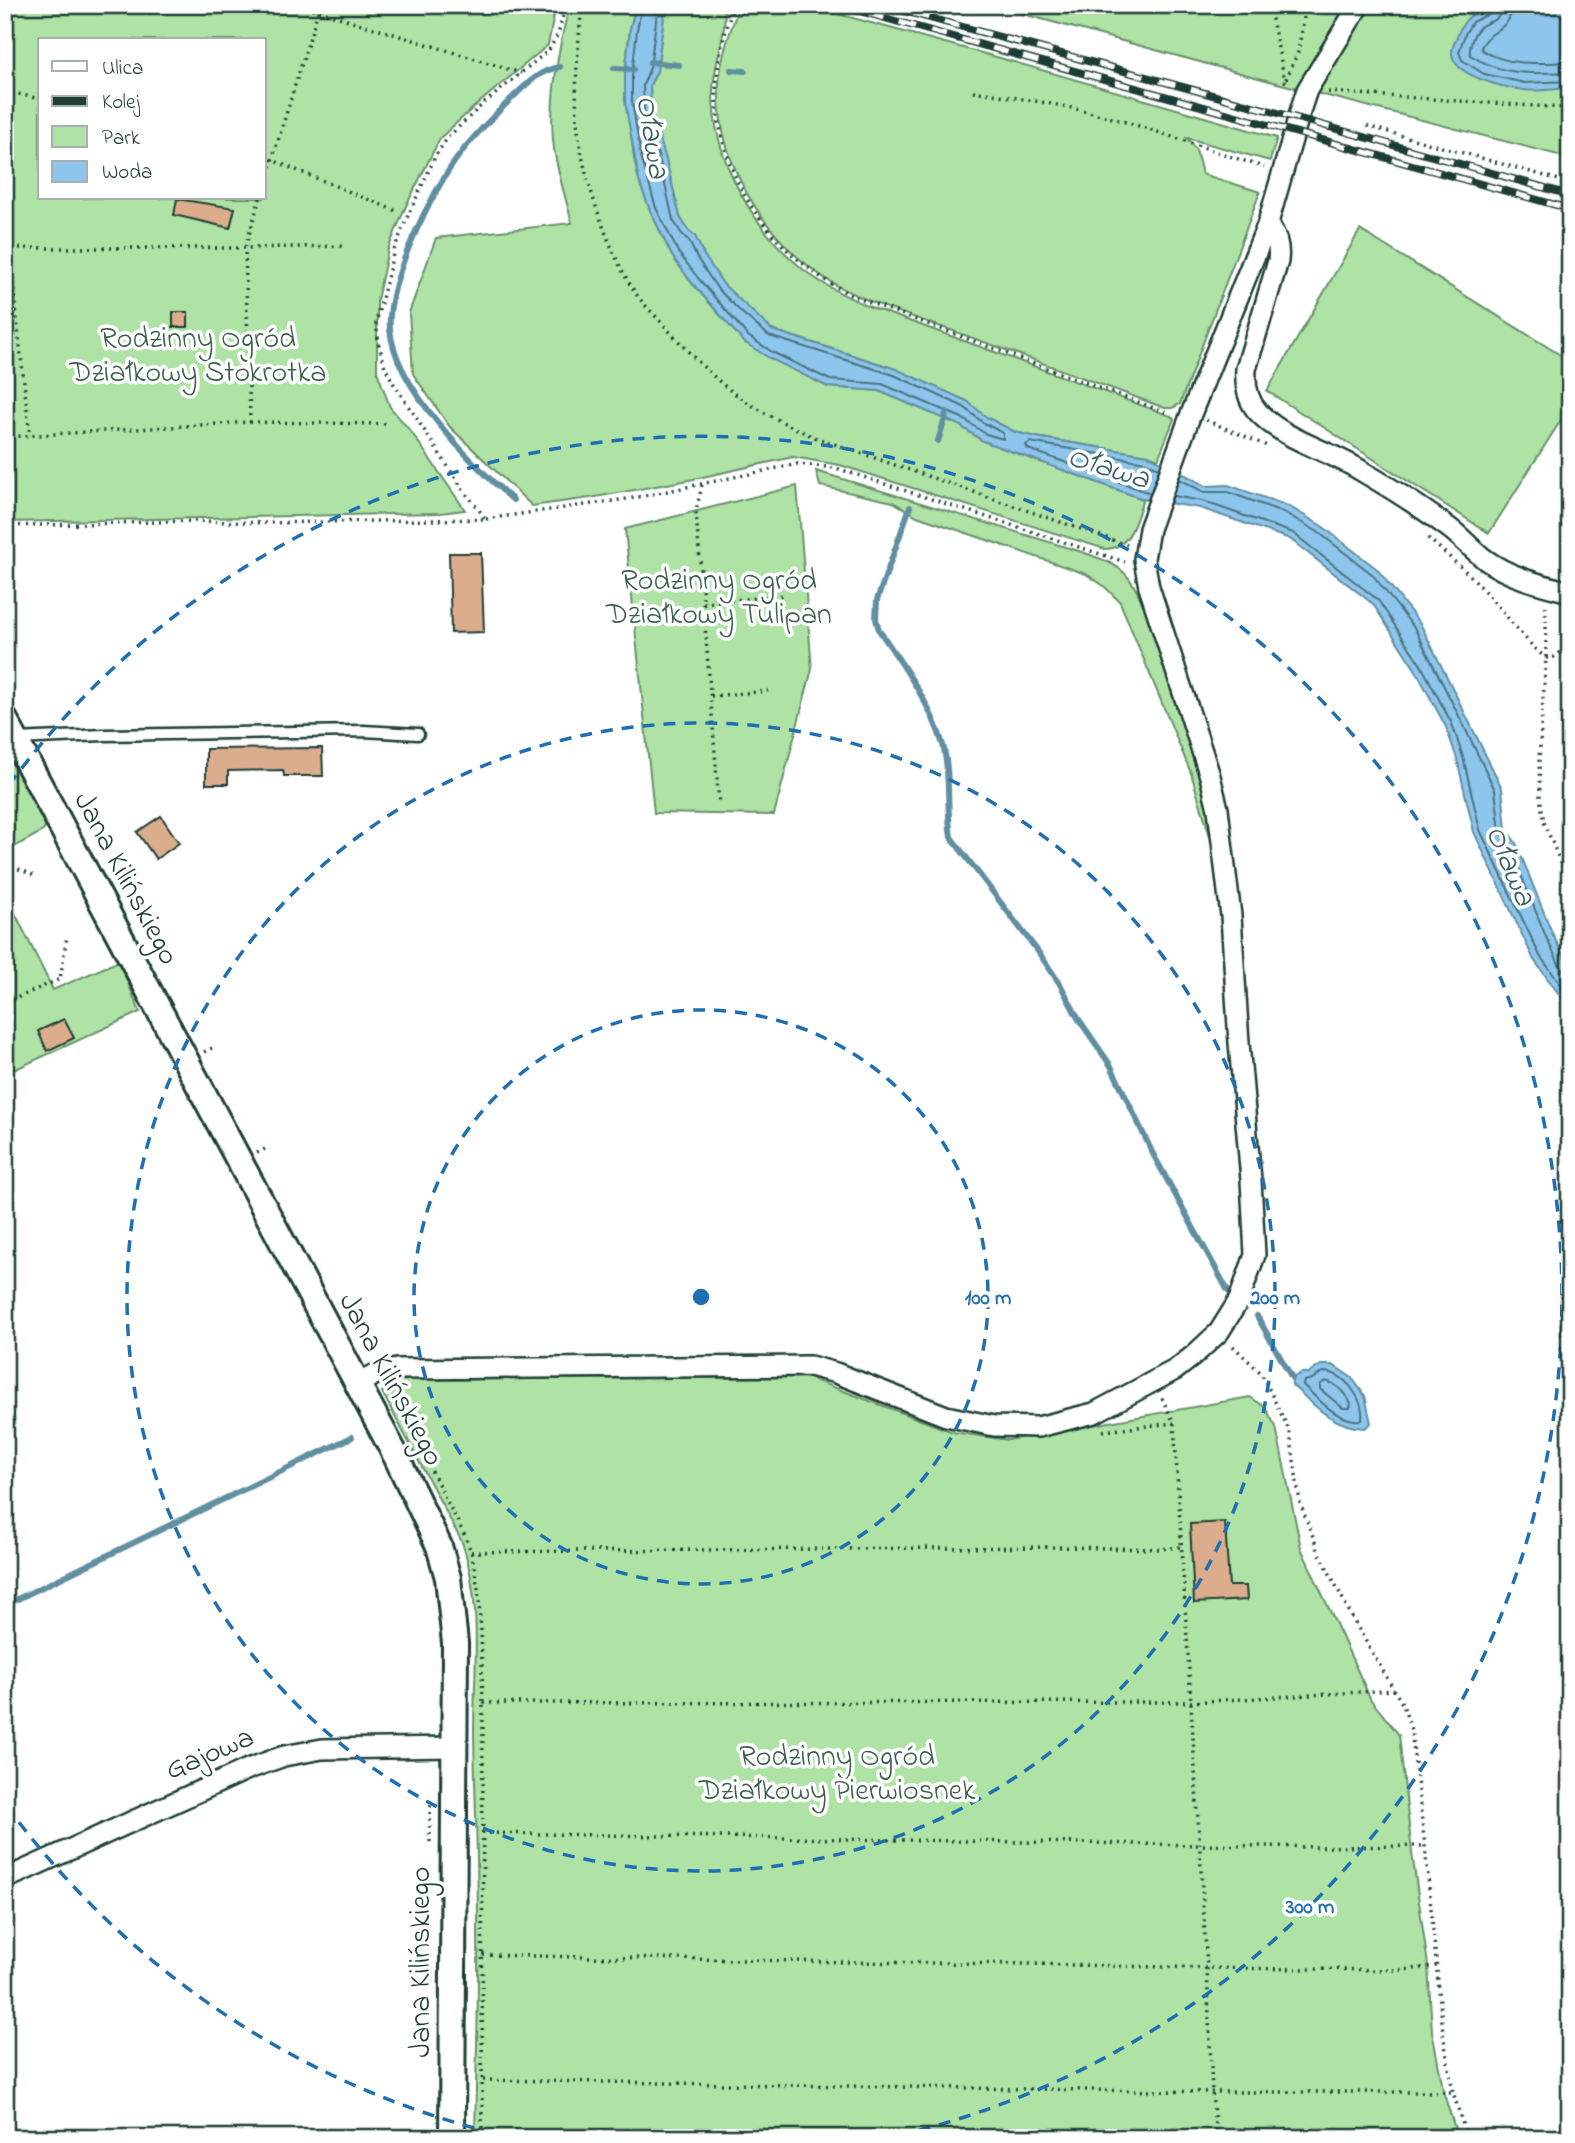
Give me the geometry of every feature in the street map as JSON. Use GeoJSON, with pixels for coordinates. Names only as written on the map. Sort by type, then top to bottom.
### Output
{"type":"FeatureCollection","features":[{"type":"Feature","properties":{"kind":"street"},"geometry":{"type":"LineString","coordinates":[[357,1384],[378,1373],[397,1369],[810,1366],[836,1373],[946,1416],[976,1423],[1029,1427],[1056,1424],[1094,1413],[1154,1382],[1193,1356],[1219,1332],[1239,1300],[1255,1255],[1231,916],[1218,808],[1149,587],[1144,559],[1149,529],[1188,421],[1270,215],[1307,90],[1359,5]]}},
{"type":"Feature","properties":{"kind":"street"},"geometry":{"type":"LineString","coordinates":[[1270,215],[1279,250],[1246,369],[1245,382],[1254,408],[1279,429],[1357,468],[1397,493],[1448,527],[1488,561],[1522,578],[1570,592]]}},
{"type":"Feature","properties":{"kind":"street","name":"Jana Kilińskiego"},"geometry":{"type":"LineString","coordinates":[[10,730],[414,1492],[443,1560],[450,1593],[455,1643],[452,2138]]}},
{"type":"Feature","properties":{"kind":"street","name":"Gajowa"},"geometry":{"type":"LineString","coordinates":[[5,1879],[248,1769],[284,1756],[321,1749],[453,1747]]}},
{"type":"Feature","properties":{"kind":"lane"},"geometry":{"type":"LineString","coordinates":[[10,730],[104,735],[363,731],[418,734]]}},
{"type":"Feature","properties":{"kind":"path"},"geometry":{"type":"LineString","coordinates":[[299,5],[522,73]]}},
{"type":"Feature","properties":{"kind":"path"},"geometry":{"type":"LineString","coordinates":[[486,519],[464,491],[394,384],[385,367],[376,323],[394,250],[436,155],[448,136],[549,50],[566,5]]}},
{"type":"Feature","properties":{"kind":"path"},"geometry":{"type":"LineString","coordinates":[[582,5],[576,82],[579,137],[584,164],[610,242],[627,278],[635,292],[675,338],[742,399],[814,437],[1129,546]]}},
{"type":"Feature","properties":{"kind":"path"},"geometry":{"type":"LineString","coordinates":[[726,5],[729,18]]}},
{"type":"Feature","properties":{"kind":"path"},"geometry":{"type":"LineString","coordinates":[[734,5],[719,61],[716,98],[724,146],[750,205],[793,256],[820,278],[855,298],[1188,421],[1274,449]]}},
{"type":"Feature","properties":{"kind":"path"},"geometry":{"type":"LineString","coordinates":[[1269,5],[1285,81],[1293,87],[1570,107]]}},
{"type":"Feature","properties":{"kind":"path"},"geometry":{"type":"LineString","coordinates":[[1285,81],[1298,52],[1306,5]]}},
{"type":"Feature","properties":{"kind":"path"},"geometry":{"type":"LineString","coordinates":[[266,180],[318,11]]}},
{"type":"Feature","properties":{"kind":"path"},"geometry":{"type":"LineString","coordinates":[[5,91],[38,99]]}},
{"type":"Feature","properties":{"kind":"path"},"geometry":{"type":"LineString","coordinates":[[973,91],[1093,113],[1282,172]]}},
{"type":"Feature","properties":{"kind":"path"},"geometry":{"type":"LineString","coordinates":[[1367,126],[1570,183]]}},
{"type":"Feature","properties":{"kind":"path"},"geometry":{"type":"LineString","coordinates":[[266,158],[399,212]]}},
{"type":"Feature","properties":{"kind":"path"},"geometry":{"type":"LineString","coordinates":[[250,422],[245,248],[260,200]]}},
{"type":"Feature","properties":{"kind":"path"},"geometry":{"type":"LineString","coordinates":[[30,436],[7,248],[343,246]]}},
{"type":"Feature","properties":{"kind":"path"},"geometry":{"type":"LineString","coordinates":[[5,437],[250,422],[387,424]]}},
{"type":"Feature","properties":{"kind":"path"},"geometry":{"type":"LineString","coordinates":[[5,526],[195,521],[266,523],[486,519],[634,498],[797,464],[836,468],[1126,562],[1144,559]]}},
{"type":"Feature","properties":{"kind":"path"},"geometry":{"type":"LineString","coordinates":[[702,485],[696,512],[719,804]]}},
{"type":"Feature","properties":{"kind":"path"},"geometry":{"type":"LineString","coordinates":[[1424,535],[1473,578],[1534,648],[1546,658],[1554,657],[1570,644]]}},
{"type":"Feature","properties":{"kind":"path"},"geometry":{"type":"LineString","coordinates":[[1545,586],[1546,658],[1539,758],[1540,797],[1544,822],[1570,886]]}},
{"type":"Feature","properties":{"kind":"path"},"geometry":{"type":"LineString","coordinates":[[703,603],[784,595]]}},
{"type":"Feature","properties":{"kind":"path"},"geometry":{"type":"LineString","coordinates":[[710,696],[768,691]]}},
{"type":"Feature","properties":{"kind":"path"},"geometry":{"type":"LineString","coordinates":[[5,869],[14,867],[35,876]]}},
{"type":"Feature","properties":{"kind":"path"},"geometry":{"type":"LineString","coordinates":[[5,1003],[60,979],[67,936]]}},
{"type":"Feature","properties":{"kind":"path"},"geometry":{"type":"LineString","coordinates":[[1219,1332],[1261,1373],[1290,1432],[1300,1503],[1319,1552],[1355,1623],[1403,1704],[1411,1730],[1443,2033],[1453,2092],[1467,2138]]}},
{"type":"Feature","properties":{"kind":"path"},"geometry":{"type":"LineString","coordinates":[[1154,1382],[1174,1423],[1216,2138]]}},
{"type":"Feature","properties":{"kind":"path"},"geometry":{"type":"LineString","coordinates":[[384,1386],[398,1385]]}},
{"type":"Feature","properties":{"kind":"path"},"geometry":{"type":"LineString","coordinates":[[1092,1433],[1174,1423]]}},
{"type":"Feature","properties":{"kind":"path"},"geometry":{"type":"LineString","coordinates":[[471,1552],[1181,1547]]}},
{"type":"Feature","properties":{"kind":"path"},"geometry":{"type":"LineString","coordinates":[[483,1703],[1191,1702],[1395,1690]]}},
{"type":"Feature","properties":{"kind":"path"},"geometry":{"type":"LineString","coordinates":[[430,1805],[431,1796]]}},
{"type":"Feature","properties":{"kind":"path"},"geometry":{"type":"LineString","coordinates":[[482,1833],[1425,1846]]}},
{"type":"Feature","properties":{"kind":"path"},"geometry":{"type":"LineString","coordinates":[[483,1955],[1207,1968],[1390,1970],[1437,1966]]}},
{"type":"Feature","properties":{"kind":"path"},"geometry":{"type":"LineString","coordinates":[[483,2080],[1212,2092],[1453,2092]]}},
{"type":"Feature","properties":{"kind":"green space","name":"Rodzinny Ogród Działkowy Stokrotka"},"geometry":{"type":"Polygon","coordinates":[[[5,5],[556,5],[548,45],[440,138],[388,249],[377,300],[377,371],[390,407],[412,433],[465,510],[440,513],[5,522],[5,5]]]}},
{"type":"Feature","properties":{"kind":"green space"},"geometry":{"type":"Polygon","coordinates":[[[570,5],[636,5],[630,29],[625,74],[634,159],[639,181],[672,256],[744,342],[828,387],[879,391],[959,425],[983,441],[1143,499],[1127,538],[1114,548],[1105,549],[840,465],[793,457],[689,480],[532,506],[450,427],[413,374],[409,313],[436,238],[572,223],[552,132],[558,58],[570,5]]]}},
{"type":"Feature","properties":{"kind":"green space"},"geometry":{"type":"Polygon","coordinates":[[[667,5],[724,5],[724,26],[713,90],[719,141],[739,190],[752,213],[785,253],[819,280],[865,305],[1171,416],[1174,419],[1158,459],[1015,432],[986,417],[967,401],[890,367],[772,330],[746,308],[723,284],[703,255],[695,236],[680,217],[651,110],[650,85],[657,71],[667,5]]]}},
{"type":"Feature","properties":{"kind":"green space"},"geometry":{"type":"Polygon","coordinates":[[[739,5],[805,5],[1277,138],[1270,161],[1187,138],[1196,150],[1202,174],[1260,192],[1180,404],[1165,408],[885,307],[836,285],[788,248],[750,199],[726,142],[720,112],[719,82],[724,53],[739,5]]]}},
{"type":"Feature","properties":{"kind":"green space"},"geometry":{"type":"Polygon","coordinates":[[[990,5],[1570,5],[1570,158],[1277,83],[990,5]]]}},
{"type":"Feature","properties":{"kind":"green space"},"geometry":{"type":"Polygon","coordinates":[[[1360,230],[1570,361],[1570,406],[1489,533],[1267,391],[1360,230]]]}},
{"type":"Feature","properties":{"kind":"green space"},"geometry":{"type":"Polygon","coordinates":[[[816,471],[1082,552],[1114,565],[1128,576],[1144,607],[1202,784],[1209,810],[1213,846],[1191,773],[1120,602],[1104,586],[1086,574],[917,516],[893,502],[820,486],[816,471]]]}},
{"type":"Feature","properties":{"kind":"green space","name":"Rodzinny Ogród Działkowy Tulipan"},"geometry":{"type":"Polygon","coordinates":[[[797,486],[812,669],[774,815],[654,813],[625,529],[797,486]]]}},
{"type":"Feature","properties":{"kind":"green space"},"geometry":{"type":"Polygon","coordinates":[[[5,747],[47,821],[43,831],[5,852],[5,747]]]}},
{"type":"Feature","properties":{"kind":"green space"},"geometry":{"type":"Polygon","coordinates":[[[5,893],[53,990],[119,961],[140,1012],[5,1074],[5,893]]]}},
{"type":"Feature","properties":{"kind":"green space","name":"Rodzinny Ogród Działkowy Pierwiosnek"},"geometry":{"type":"Polygon","coordinates":[[[806,1377],[953,1432],[1008,1440],[1250,1397],[1265,1407],[1276,1427],[1301,1548],[1371,1700],[1399,1735],[1428,1965],[1432,2031],[1444,2094],[1458,2138],[475,2138],[478,1881],[474,1732],[476,1636],[473,1589],[462,1542],[382,1392],[388,1380],[806,1377]]]}},
{"type":"Feature","properties":{"kind":"water","name":"Oława"},"geometry":{"type":"Polygon","coordinates":[[[636,5],[667,5],[657,71],[650,85],[651,110],[680,217],[695,236],[723,284],[772,330],[896,369],[967,401],[986,417],[1015,432],[1148,455],[1206,486],[1228,485],[1288,506],[1322,526],[1377,569],[1421,625],[1502,788],[1506,829],[1516,843],[1553,935],[1570,969],[1570,1009],[1534,960],[1474,832],[1457,759],[1446,727],[1415,669],[1373,604],[1290,539],[1200,508],[1143,499],[983,441],[959,425],[879,391],[828,387],[769,358],[744,342],[672,256],[639,181],[625,102],[630,29],[636,5]]]}},
{"type":"Feature","properties":{"kind":"water"},"geometry":{"type":"Polygon","coordinates":[[[1502,5],[1557,5],[1570,9],[1570,86],[1535,91],[1505,87],[1460,68],[1454,60],[1452,49],[1464,23],[1479,11],[1502,5]]]}},
{"type":"Feature","properties":{"kind":"water"},"geometry":{"type":"Polygon","coordinates":[[[1321,1365],[1333,1365],[1352,1378],[1365,1396],[1371,1423],[1365,1428],[1343,1424],[1334,1419],[1292,1385],[1292,1378],[1301,1373],[1309,1373],[1321,1365]]]}},
{"type":"Feature","properties":{"kind":"building"},"geometry":{"type":"Polygon","coordinates":[[[177,200],[235,208],[230,228],[174,215],[177,200]]]}},
{"type":"Feature","properties":{"kind":"building"},"geometry":{"type":"Polygon","coordinates":[[[173,312],[188,312],[188,327],[173,327],[173,312]]]}},
{"type":"Feature","properties":{"kind":"building"},"geometry":{"type":"Polygon","coordinates":[[[449,553],[481,553],[484,632],[451,633],[449,553]]]}},
{"type":"Feature","properties":{"kind":"building"},"geometry":{"type":"Polygon","coordinates":[[[322,748],[323,776],[284,776],[283,770],[228,771],[228,784],[206,784],[206,749],[322,748]]]}},
{"type":"Feature","properties":{"kind":"building"},"geometry":{"type":"Polygon","coordinates":[[[161,816],[179,843],[156,859],[137,832],[161,816]]]}},
{"type":"Feature","properties":{"kind":"building"},"geometry":{"type":"Polygon","coordinates":[[[64,1019],[74,1038],[47,1051],[38,1031],[64,1019]]]}},
{"type":"Feature","properties":{"kind":"building"},"geometry":{"type":"Polygon","coordinates":[[[1225,1522],[1229,1586],[1246,1586],[1247,1600],[1194,1603],[1190,1524],[1225,1522]]]}},
{"type":"Feature","properties":{"kind":"waterway"},"geometry":{"type":"LineString","coordinates":[[650,62],[679,65]]}},
{"type":"Feature","properties":{"kind":"waterway"},"geometry":{"type":"LineString","coordinates":[[513,500],[457,445],[420,399],[405,375],[395,351],[390,329],[391,309],[395,287],[413,237],[449,169],[466,146],[526,85],[538,75],[560,67]]}},
{"type":"Feature","properties":{"kind":"waterway"},"geometry":{"type":"LineString","coordinates":[[614,68],[633,69]]}},
{"type":"Feature","properties":{"kind":"waterway"},"geometry":{"type":"LineString","coordinates":[[731,70],[745,71]]}},
{"type":"Feature","properties":{"kind":"waterway"},"geometry":{"type":"LineString","coordinates":[[938,441],[947,412]]}},
{"type":"Feature","properties":{"kind":"waterway"},"geometry":{"type":"LineString","coordinates":[[910,507],[877,600],[876,619],[879,630],[916,686],[938,730],[947,768],[951,837],[1039,953],[1111,1066],[1153,1154],[1228,1291]]}},
{"type":"Feature","properties":{"kind":"waterway"},"geometry":{"type":"LineString","coordinates":[[1257,1316],[1292,1378]]}},
{"type":"Feature","properties":{"kind":"waterway"},"geometry":{"type":"LineString","coordinates":[[5,1605],[352,1437]]}},
{"type":"Feature","properties":{"kind":"railway"},"geometry":{"type":"LineString","coordinates":[[838,5],[1570,209]]}},
{"type":"Feature","properties":{"kind":"railway"},"geometry":{"type":"LineString","coordinates":[[882,5],[1570,195]]}}]}
